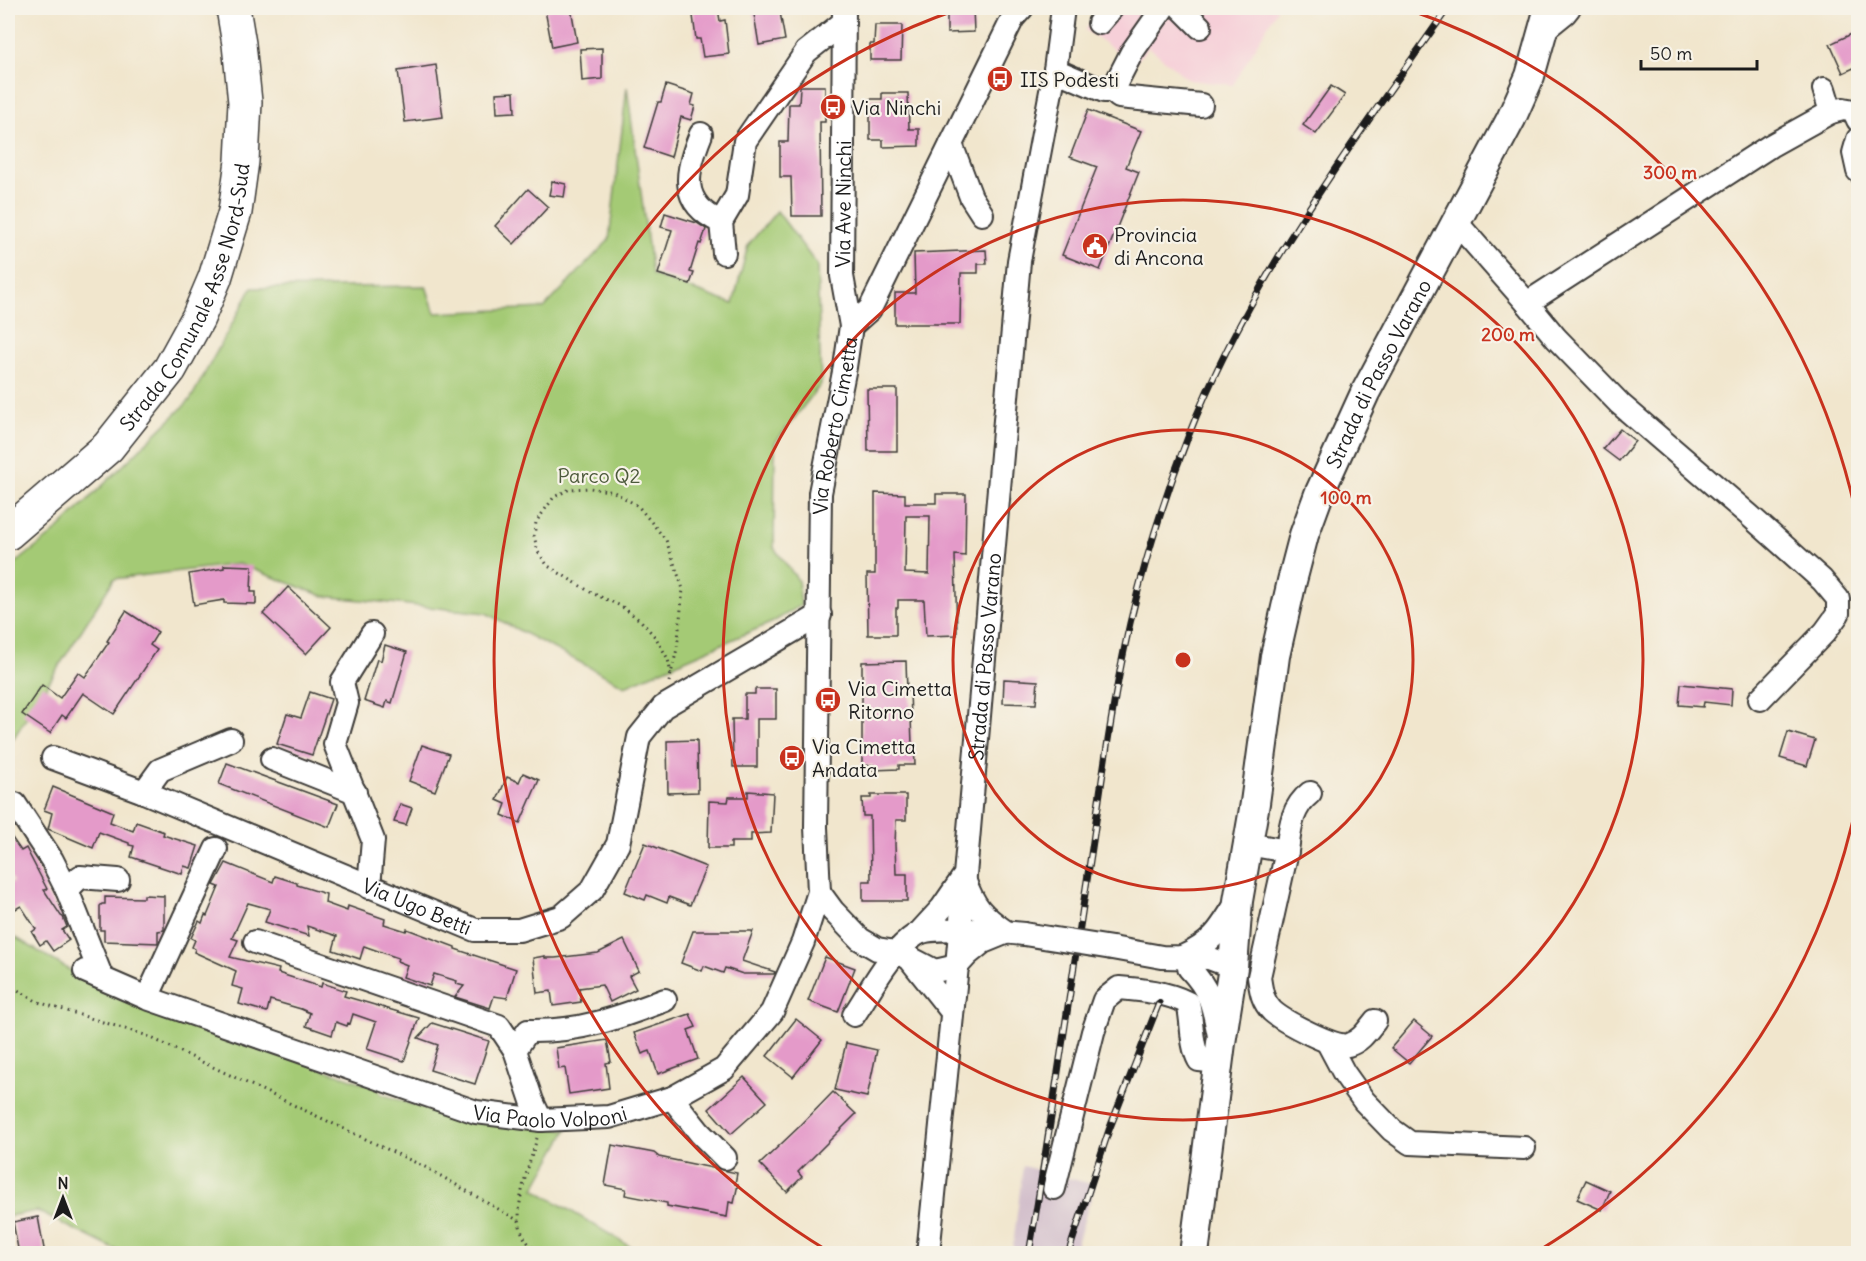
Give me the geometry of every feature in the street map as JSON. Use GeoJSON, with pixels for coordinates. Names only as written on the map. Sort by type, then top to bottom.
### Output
{"type":"FeatureCollection","features":[{"type":"Feature","properties":{"kind":"highway","name":"Strada Comunale Asse Nord-Sud"},"geometry":{"type":"LineString","coordinates":[[8,505],[92,432],[127,393],[154,355],[179,309],[201,258],[214,208],[220,164],[224,100],[218,46],[209,8]]}},
{"type":"Feature","properties":{"kind":"highway","name":"Strada Comunale Asse Nord-Sud"},"geometry":{"type":"LineString","coordinates":[[8,533],[108,447],[170,369],[198,318],[215,278],[235,212],[242,161],[245,102],[240,44],[232,8]]}},
{"type":"Feature","properties":{"kind":"main road","name":"Strada di Passo Varano"},"geometry":{"type":"LineString","coordinates":[[1194,1254],[1233,967],[1238,901],[1275,656],[1304,535],[1319,494],[1365,393],[1511,119],[1530,76],[1546,19]]}},
{"type":"Feature","properties":{"kind":"street","name":"Via Roberto Cimetta"},"geometry":{"type":"LineString","coordinates":[[819,892],[816,827],[820,493],[851,326],[870,309],[1012,18],[1022,8]]}},
{"type":"Feature","properties":{"kind":"street","name":"Strada di Passo Varano"},"geometry":{"type":"LineString","coordinates":[[928,1254],[957,966],[1019,261],[1063,8]]}},
{"type":"Feature","properties":{"kind":"street"},"geometry":{"type":"LineString","coordinates":[[1112,91],[1132,52],[1163,8]]}},
{"type":"Feature","properties":{"kind":"street"},"geometry":{"type":"LineString","coordinates":[[1181,8],[1200,27]]}},
{"type":"Feature","properties":{"kind":"street"},"geometry":{"type":"LineString","coordinates":[[1546,19],[1566,13],[1569,8]]}},
{"type":"Feature","properties":{"kind":"street"},"geometry":{"type":"LineString","coordinates":[[724,253],[721,222],[738,195],[745,141],[806,52],[844,15]]}},
{"type":"Feature","properties":{"kind":"street","name":"Via Ave Ninchi"},"geometry":{"type":"LineString","coordinates":[[844,15],[842,276],[851,326]]}},
{"type":"Feature","properties":{"kind":"street"},"geometry":{"type":"LineString","coordinates":[[1054,70],[1104,91],[1112,91],[1119,96],[1201,105]]}},
{"type":"Feature","properties":{"kind":"street"},"geometry":{"type":"LineString","coordinates":[[1824,89],[1831,112]]}},
{"type":"Feature","properties":{"kind":"street"},"geometry":{"type":"LineString","coordinates":[[1527,303],[1770,146],[1831,112],[1843,108],[1854,111],[1858,120]]}},
{"type":"Feature","properties":{"kind":"street"},"geometry":{"type":"LineString","coordinates":[[701,134],[692,156],[688,189],[694,202],[707,216],[721,222]]}},
{"type":"Feature","properties":{"kind":"street"},"geometry":{"type":"LineString","coordinates":[[1858,139],[1854,153],[1858,171]]}},
{"type":"Feature","properties":{"kind":"street"},"geometry":{"type":"LineString","coordinates":[[951,144],[971,197],[982,214]]}},
{"type":"Feature","properties":{"kind":"street"},"geometry":{"type":"LineString","coordinates":[[1456,222],[1556,338],[1620,404],[1822,580],[1838,599],[1838,614],[1825,632],[1760,699]]}},
{"type":"Feature","properties":{"kind":"street","name":"Via Ugo Betti"},"geometry":{"type":"LineString","coordinates":[[53,758],[144,792],[475,930],[519,930],[561,917],[592,890],[618,844],[639,737],[663,707],[820,615]]}},
{"type":"Feature","properties":{"kind":"street"},"geometry":{"type":"LineString","coordinates":[[369,887],[373,840],[335,744],[347,703],[342,682],[372,634]]}},
{"type":"Feature","properties":{"kind":"street"},"geometry":{"type":"LineString","coordinates":[[144,792],[160,770],[231,740]]}},
{"type":"Feature","properties":{"kind":"street"},"geometry":{"type":"LineString","coordinates":[[272,759],[355,792]]}},
{"type":"Feature","properties":{"kind":"street"},"geometry":{"type":"LineString","coordinates":[[1310,793],[1299,801],[1291,822],[1287,851],[1259,977],[1261,994],[1273,1011],[1328,1043],[1346,1046],[1361,1040],[1375,1021]]}},
{"type":"Feature","properties":{"kind":"street"},"geometry":{"type":"LineString","coordinates":[[15,804],[52,860],[67,890],[80,877],[118,880]]}},
{"type":"Feature","properties":{"kind":"street"},"geometry":{"type":"LineString","coordinates":[[1248,844],[1287,851]]}},
{"type":"Feature","properties":{"kind":"street"},"geometry":{"type":"LineString","coordinates":[[147,998],[216,849]]}},
{"type":"Feature","properties":{"kind":"street"},"geometry":{"type":"LineString","coordinates":[[963,878],[970,896],[983,916],[1015,933]]}},
{"type":"Feature","properties":{"kind":"street","name":"Strada di Passo Varano"},"geometry":{"type":"LineString","coordinates":[[854,1015],[919,933],[942,908],[963,878]]}},
{"type":"Feature","properties":{"kind":"street","name":"Via Paolo Volponi"},"geometry":{"type":"LineString","coordinates":[[67,890],[94,975],[147,998],[476,1112],[541,1120],[609,1117],[672,1098],[724,1069],[772,1012],[803,942],[819,892]]}},
{"type":"Feature","properties":{"kind":"street"},"geometry":{"type":"LineString","coordinates":[[819,892],[833,911],[860,939],[876,949],[903,955],[935,970],[957,966],[983,942],[1015,933]]}},
{"type":"Feature","properties":{"kind":"street","name":"Strada di Passo Varano"},"geometry":{"type":"LineString","coordinates":[[1220,1053],[1210,997],[1203,983],[1177,961],[1202,948],[1221,930],[1238,901]]}},
{"type":"Feature","properties":{"kind":"street"},"geometry":{"type":"LineString","coordinates":[[919,933],[960,930],[1015,933],[1112,948],[1177,961],[1210,971],[1233,967]]}},
{"type":"Feature","properties":{"kind":"street"},"geometry":{"type":"LineString","coordinates":[[255,942],[499,1026],[528,1031],[555,1032],[591,1026],[665,1000]]}},
{"type":"Feature","properties":{"kind":"street"},"geometry":{"type":"LineString","coordinates":[[903,955],[952,1012]]}},
{"type":"Feature","properties":{"kind":"street"},"geometry":{"type":"LineString","coordinates":[[1054,1188],[1093,1032],[1104,1000],[1119,988],[1143,990],[1175,997],[1188,1004],[1192,1016],[1195,1052],[1199,1060],[1220,1053]]}},
{"type":"Feature","properties":{"kind":"street"},"geometry":{"type":"LineString","coordinates":[[499,1026],[514,1050],[541,1120]]}},
{"type":"Feature","properties":{"kind":"street"},"geometry":{"type":"LineString","coordinates":[[514,1050],[528,1031]]}},
{"type":"Feature","properties":{"kind":"street"},"geometry":{"type":"LineString","coordinates":[[1328,1043],[1344,1073],[1364,1101],[1392,1130],[1410,1143],[1524,1148]]}},
{"type":"Feature","properties":{"kind":"street"},"geometry":{"type":"LineString","coordinates":[[672,1098],[700,1133],[725,1158]]}},
{"type":"Feature","properties":{"kind":"path"},"geometry":{"type":"LineString","coordinates":[[663,707],[671,674],[677,649],[682,589],[666,540],[638,506],[614,492],[590,488],[570,489],[554,497],[536,522],[534,536],[538,552],[548,566],[592,593],[621,606],[641,621],[656,638],[668,659],[671,674]]}},
{"type":"Feature","properties":{"kind":"path"},"geometry":{"type":"LineString","coordinates":[[8,984],[38,1002],[145,1035],[427,1168],[519,1221]]}},
{"type":"Feature","properties":{"kind":"path"},"geometry":{"type":"LineString","coordinates":[[538,1254],[524,1237],[519,1221],[523,1189],[541,1120]]}},
{"type":"Feature","properties":{"kind":"shaded area"},"geometry":{"type":"Polygon","coordinates":[[[1104,8],[1278,8],[1233,85],[1189,80],[1149,47],[1135,63],[1085,30],[1104,8]]]}},
{"type":"Feature","properties":{"kind":"shaded area"},"geometry":{"type":"Polygon","coordinates":[[[1023,1166],[1095,1185],[1074,1253],[1012,1254],[1023,1166]]]}},
{"type":"Feature","properties":{"kind":"green space","name":"Parco Q2"},"geometry":{"type":"Polygon","coordinates":[[[627,87],[652,275],[733,304],[748,245],[777,211],[817,265],[821,384],[775,443],[774,548],[798,580],[801,605],[773,622],[625,686],[486,613],[323,596],[239,564],[114,579],[8,747],[8,569],[53,534],[190,400],[252,288],[426,286],[435,313],[544,308],[609,240],[627,87]]]}},
{"type":"Feature","properties":{"kind":"green space"},"geometry":{"type":"Polygon","coordinates":[[[8,933],[113,996],[378,1088],[381,1094],[461,1121],[484,1116],[567,1130],[534,1189],[641,1253],[122,1253],[37,1211],[8,1216],[8,933]]]}},
{"type":"Feature","properties":{"kind":"building"},"geometry":{"type":"Polygon","coordinates":[[[571,8],[577,42],[552,47],[545,10],[571,8]]]}},
{"type":"Feature","properties":{"kind":"building"},"geometry":{"type":"Polygon","coordinates":[[[692,8],[718,8],[720,21],[725,20],[729,54],[703,57],[700,39],[696,39],[692,8]]]}},
{"type":"Feature","properties":{"kind":"building"},"geometry":{"type":"Polygon","coordinates":[[[753,8],[772,8],[773,13],[780,12],[785,40],[759,45],[753,8]]]}},
{"type":"Feature","properties":{"kind":"building"},"geometry":{"type":"Polygon","coordinates":[[[947,8],[973,8],[974,32],[947,33],[947,8]]]}},
{"type":"Feature","properties":{"kind":"building"},"geometry":{"type":"Polygon","coordinates":[[[875,25],[902,25],[901,60],[870,60],[870,44],[874,44],[875,25]]]}},
{"type":"Feature","properties":{"kind":"building"},"geometry":{"type":"Polygon","coordinates":[[[1858,31],[1858,66],[1843,73],[1830,44],[1858,31]]]}},
{"type":"Feature","properties":{"kind":"building"},"geometry":{"type":"Polygon","coordinates":[[[602,48],[602,79],[582,81],[580,49],[602,48]]]}},
{"type":"Feature","properties":{"kind":"building"},"geometry":{"type":"Polygon","coordinates":[[[436,65],[443,117],[405,122],[398,71],[436,65]]]}},
{"type":"Feature","properties":{"kind":"building"},"geometry":{"type":"Polygon","coordinates":[[[666,85],[694,94],[691,105],[695,106],[691,120],[681,117],[671,157],[644,148],[658,102],[661,102],[666,85]]]}},
{"type":"Feature","properties":{"kind":"building"},"geometry":{"type":"Polygon","coordinates":[[[800,86],[825,86],[825,122],[820,122],[821,216],[792,216],[791,177],[780,177],[780,142],[788,142],[789,104],[799,104],[800,86]]]}},
{"type":"Feature","properties":{"kind":"building"},"geometry":{"type":"Polygon","coordinates":[[[1331,86],[1345,95],[1316,134],[1303,125],[1331,86]]]}},
{"type":"Feature","properties":{"kind":"building"},"geometry":{"type":"Polygon","coordinates":[[[514,92],[515,112],[497,113],[496,93],[514,92]]]}},
{"type":"Feature","properties":{"kind":"building"},"geometry":{"type":"Polygon","coordinates":[[[882,93],[908,93],[909,129],[919,129],[919,146],[883,147],[883,140],[870,140],[870,99],[882,99],[882,93]]]}},
{"type":"Feature","properties":{"kind":"building"},"geometry":{"type":"Polygon","coordinates":[[[1088,110],[1141,131],[1126,167],[1139,172],[1100,270],[1062,255],[1097,167],[1070,157],[1088,110]]]}},
{"type":"Feature","properties":{"kind":"building"},"geometry":{"type":"Polygon","coordinates":[[[552,181],[566,184],[564,197],[549,195],[552,181]]]}},
{"type":"Feature","properties":{"kind":"building"},"geometry":{"type":"Polygon","coordinates":[[[528,189],[548,207],[514,244],[495,226],[528,189]]]}},
{"type":"Feature","properties":{"kind":"building"},"geometry":{"type":"Polygon","coordinates":[[[665,213],[697,223],[706,229],[690,272],[694,273],[690,284],[658,274],[672,230],[661,227],[665,213]]]}},
{"type":"Feature","properties":{"kind":"building"},"geometry":{"type":"Polygon","coordinates":[[[986,250],[987,264],[978,264],[978,273],[961,273],[960,324],[895,324],[895,293],[915,293],[914,253],[986,250]]]}},
{"type":"Feature","properties":{"kind":"building"},"geometry":{"type":"Polygon","coordinates":[[[867,389],[897,389],[897,451],[868,451],[867,389]]]}},
{"type":"Feature","properties":{"kind":"building"},"geometry":{"type":"Polygon","coordinates":[[[1620,429],[1635,441],[1619,461],[1603,449],[1620,429]]]}},
{"type":"Feature","properties":{"kind":"building"},"geometry":{"type":"Polygon","coordinates":[[[875,493],[905,494],[905,503],[936,503],[936,494],[966,494],[965,556],[955,555],[957,635],[926,636],[924,600],[898,600],[896,635],[868,635],[867,574],[875,574],[875,493]],[[906,516],[905,573],[929,574],[930,516],[906,516]]]}},
{"type":"Feature","properties":{"kind":"building"},"geometry":{"type":"Polygon","coordinates":[[[224,565],[252,566],[251,592],[256,592],[256,604],[224,603],[224,600],[194,605],[189,574],[224,568],[224,565]]]}},
{"type":"Feature","properties":{"kind":"building"},"geometry":{"type":"Polygon","coordinates":[[[288,587],[331,627],[306,654],[263,614],[288,587]]]}},
{"type":"Feature","properties":{"kind":"building"},"geometry":{"type":"Polygon","coordinates":[[[126,611],[158,632],[150,645],[157,650],[114,714],[83,693],[66,718],[62,715],[50,733],[22,714],[42,685],[60,698],[78,672],[85,677],[109,642],[107,641],[126,611]]]}},
{"type":"Feature","properties":{"kind":"building"},"geometry":{"type":"Polygon","coordinates":[[[385,645],[407,652],[392,703],[387,701],[385,708],[364,701],[377,659],[381,661],[385,645]]]}},
{"type":"Feature","properties":{"kind":"building"},"geometry":{"type":"Polygon","coordinates":[[[906,661],[915,765],[899,765],[899,769],[873,770],[873,765],[862,766],[862,662],[906,661]]]}},
{"type":"Feature","properties":{"kind":"building"},"geometry":{"type":"Polygon","coordinates":[[[1004,679],[1038,681],[1036,704],[1003,703],[1004,679]]]}},
{"type":"Feature","properties":{"kind":"building"},"geometry":{"type":"Polygon","coordinates":[[[1681,684],[1732,689],[1731,705],[1704,702],[1703,707],[1679,705],[1681,684]]]}},
{"type":"Feature","properties":{"kind":"building"},"geometry":{"type":"Polygon","coordinates":[[[755,689],[776,689],[776,719],[757,719],[757,767],[733,767],[732,719],[745,719],[745,694],[755,694],[755,689]]]}},
{"type":"Feature","properties":{"kind":"building"},"geometry":{"type":"Polygon","coordinates":[[[310,692],[331,699],[312,755],[277,744],[287,714],[301,718],[310,692]]]}},
{"type":"Feature","properties":{"kind":"building"},"geometry":{"type":"Polygon","coordinates":[[[1788,732],[1815,740],[1807,766],[1780,758],[1788,732]]]}},
{"type":"Feature","properties":{"kind":"building"},"geometry":{"type":"Polygon","coordinates":[[[697,740],[698,792],[668,793],[667,741],[697,740]]]}},
{"type":"Feature","properties":{"kind":"building"},"geometry":{"type":"Polygon","coordinates":[[[422,745],[449,754],[435,791],[409,781],[422,745]]]}},
{"type":"Feature","properties":{"kind":"building"},"geometry":{"type":"Polygon","coordinates":[[[227,763],[338,804],[329,827],[219,784],[227,763]]]}},
{"type":"Feature","properties":{"kind":"building"},"geometry":{"type":"Polygon","coordinates":[[[523,773],[539,780],[520,823],[502,815],[506,804],[497,800],[507,777],[519,782],[523,773]]]}},
{"type":"Feature","properties":{"kind":"building"},"geometry":{"type":"Polygon","coordinates":[[[53,787],[113,812],[110,822],[133,831],[136,822],[164,832],[163,835],[198,846],[191,868],[184,866],[182,874],[131,857],[134,846],[99,832],[93,848],[48,829],[52,813],[44,810],[53,787]]]}},
{"type":"Feature","properties":{"kind":"building"},"geometry":{"type":"Polygon","coordinates":[[[748,791],[773,793],[771,833],[751,834],[751,842],[731,842],[731,848],[708,848],[709,801],[728,802],[729,797],[748,797],[748,791]]]}},
{"type":"Feature","properties":{"kind":"building"},"geometry":{"type":"Polygon","coordinates":[[[871,795],[906,795],[906,820],[896,820],[895,844],[896,874],[907,874],[907,901],[863,901],[863,881],[871,881],[870,816],[863,816],[862,798],[871,798],[871,795]]]}},
{"type":"Feature","properties":{"kind":"building"},"geometry":{"type":"Polygon","coordinates":[[[400,804],[412,808],[406,825],[394,822],[400,804]]]}},
{"type":"Feature","properties":{"kind":"building"},"geometry":{"type":"Polygon","coordinates":[[[8,832],[21,851],[26,848],[47,889],[44,890],[63,917],[67,927],[62,930],[69,940],[53,951],[46,941],[40,945],[32,932],[36,929],[21,906],[8,913],[8,885],[13,882],[8,872],[8,832]]]}},
{"type":"Feature","properties":{"kind":"building"},"geometry":{"type":"Polygon","coordinates":[[[645,843],[706,867],[690,905],[669,897],[667,903],[647,895],[645,900],[625,892],[645,843]]]}},
{"type":"Feature","properties":{"kind":"building"},"geometry":{"type":"Polygon","coordinates":[[[226,863],[273,882],[275,876],[297,883],[297,885],[326,894],[325,903],[347,911],[348,906],[385,919],[384,924],[406,931],[407,929],[455,947],[455,949],[516,969],[507,998],[494,996],[490,1008],[455,997],[464,986],[456,984],[457,981],[434,974],[430,986],[403,977],[407,965],[397,961],[398,958],[364,946],[360,959],[333,950],[337,936],[307,926],[309,936],[265,922],[270,909],[248,903],[232,938],[238,940],[230,957],[279,969],[278,973],[321,987],[322,983],[346,991],[344,996],[419,1018],[404,1061],[367,1049],[376,1022],[353,1014],[347,1026],[336,1022],[332,1035],[306,1026],[310,1013],[301,1009],[270,1000],[267,1012],[239,1004],[243,989],[232,986],[236,971],[194,952],[195,949],[192,947],[195,940],[191,938],[199,921],[202,923],[205,915],[207,916],[219,887],[214,885],[226,863]]]}},
{"type":"Feature","properties":{"kind":"building"},"geometry":{"type":"Polygon","coordinates":[[[144,895],[164,896],[164,930],[158,931],[158,943],[104,941],[104,930],[100,930],[100,906],[105,904],[105,897],[144,898],[144,895]]]}},
{"type":"Feature","properties":{"kind":"building"},"geometry":{"type":"Polygon","coordinates":[[[693,931],[753,931],[742,961],[775,972],[774,974],[743,974],[725,968],[723,973],[704,966],[702,971],[681,963],[693,931]]]}},
{"type":"Feature","properties":{"kind":"building"},"geometry":{"type":"Polygon","coordinates":[[[624,940],[639,971],[629,976],[636,989],[610,1002],[602,985],[579,988],[581,1002],[553,1006],[551,991],[537,993],[533,958],[598,953],[624,940]]]}},
{"type":"Feature","properties":{"kind":"building"},"geometry":{"type":"Polygon","coordinates":[[[825,957],[855,968],[838,1012],[808,1001],[825,957]]]}},
{"type":"Feature","properties":{"kind":"building"},"geometry":{"type":"Polygon","coordinates":[[[690,1014],[696,1027],[688,1030],[698,1059],[658,1074],[650,1051],[642,1054],[634,1033],[690,1014]]]}},
{"type":"Feature","properties":{"kind":"building"},"geometry":{"type":"Polygon","coordinates":[[[796,1019],[822,1040],[793,1077],[767,1056],[796,1019]]]}},
{"type":"Feature","properties":{"kind":"building"},"geometry":{"type":"Polygon","coordinates":[[[1414,1021],[1432,1036],[1409,1063],[1391,1048],[1414,1021]]]}},
{"type":"Feature","properties":{"kind":"building"},"geometry":{"type":"Polygon","coordinates":[[[432,1023],[489,1041],[475,1084],[430,1070],[438,1045],[418,1038],[432,1023]]]}},
{"type":"Feature","properties":{"kind":"building"},"geometry":{"type":"Polygon","coordinates":[[[607,1040],[611,1062],[606,1063],[609,1088],[569,1094],[565,1068],[559,1069],[556,1048],[607,1040]]]}},
{"type":"Feature","properties":{"kind":"building"},"geometry":{"type":"Polygon","coordinates":[[[846,1043],[877,1050],[867,1097],[835,1090],[846,1043]]]}},
{"type":"Feature","properties":{"kind":"building"},"geometry":{"type":"Polygon","coordinates":[[[744,1077],[767,1102],[731,1134],[709,1109],[744,1077]]]}},
{"type":"Feature","properties":{"kind":"building"},"geometry":{"type":"Polygon","coordinates":[[[833,1092],[856,1114],[798,1172],[802,1177],[787,1192],[760,1164],[833,1092]]]}},
{"type":"Feature","properties":{"kind":"building"},"geometry":{"type":"Polygon","coordinates":[[[612,1145],[737,1173],[735,1184],[738,1184],[734,1203],[729,1202],[727,1217],[667,1206],[667,1203],[625,1195],[626,1189],[605,1185],[612,1145]]]}},
{"type":"Feature","properties":{"kind":"building"},"geometry":{"type":"Polygon","coordinates":[[[1586,1180],[1610,1191],[1602,1210],[1577,1199],[1586,1180]]]}},
{"type":"Feature","properties":{"kind":"building"},"geometry":{"type":"Polygon","coordinates":[[[38,1217],[45,1254],[19,1254],[13,1222],[38,1217]]]}},
{"type":"Feature","properties":{"kind":"railway"},"geometry":{"type":"LineString","coordinates":[[1029,1254],[1118,679],[1136,599],[1163,506],[1188,437],[1213,379],[1272,268],[1375,110],[1448,8]]}},
{"type":"Feature","properties":{"kind":"railway"},"geometry":{"type":"LineString","coordinates":[[1068,1254],[1109,1130],[1159,1003]]}},
{"type":"Feature","properties":{"kind":"place","name":"IIS Podesti"},"geometry":{"type":"Point","coordinates":[1000,79]}},
{"type":"Feature","properties":{"kind":"place","name":"Via Ninchi"},"geometry":{"type":"Point","coordinates":[833,107]}},
{"type":"Feature","properties":{"kind":"place","name":"Provincia di Ancona"},"geometry":{"type":"Point","coordinates":[1095,246]}},
{"type":"Feature","properties":{"kind":"place","name":"Via Cimetta Ritorno"},"geometry":{"type":"Point","coordinates":[828,700]}},
{"type":"Feature","properties":{"kind":"place","name":"Via Cimetta Andata"},"geometry":{"type":"Point","coordinates":[792,758]}}]}
